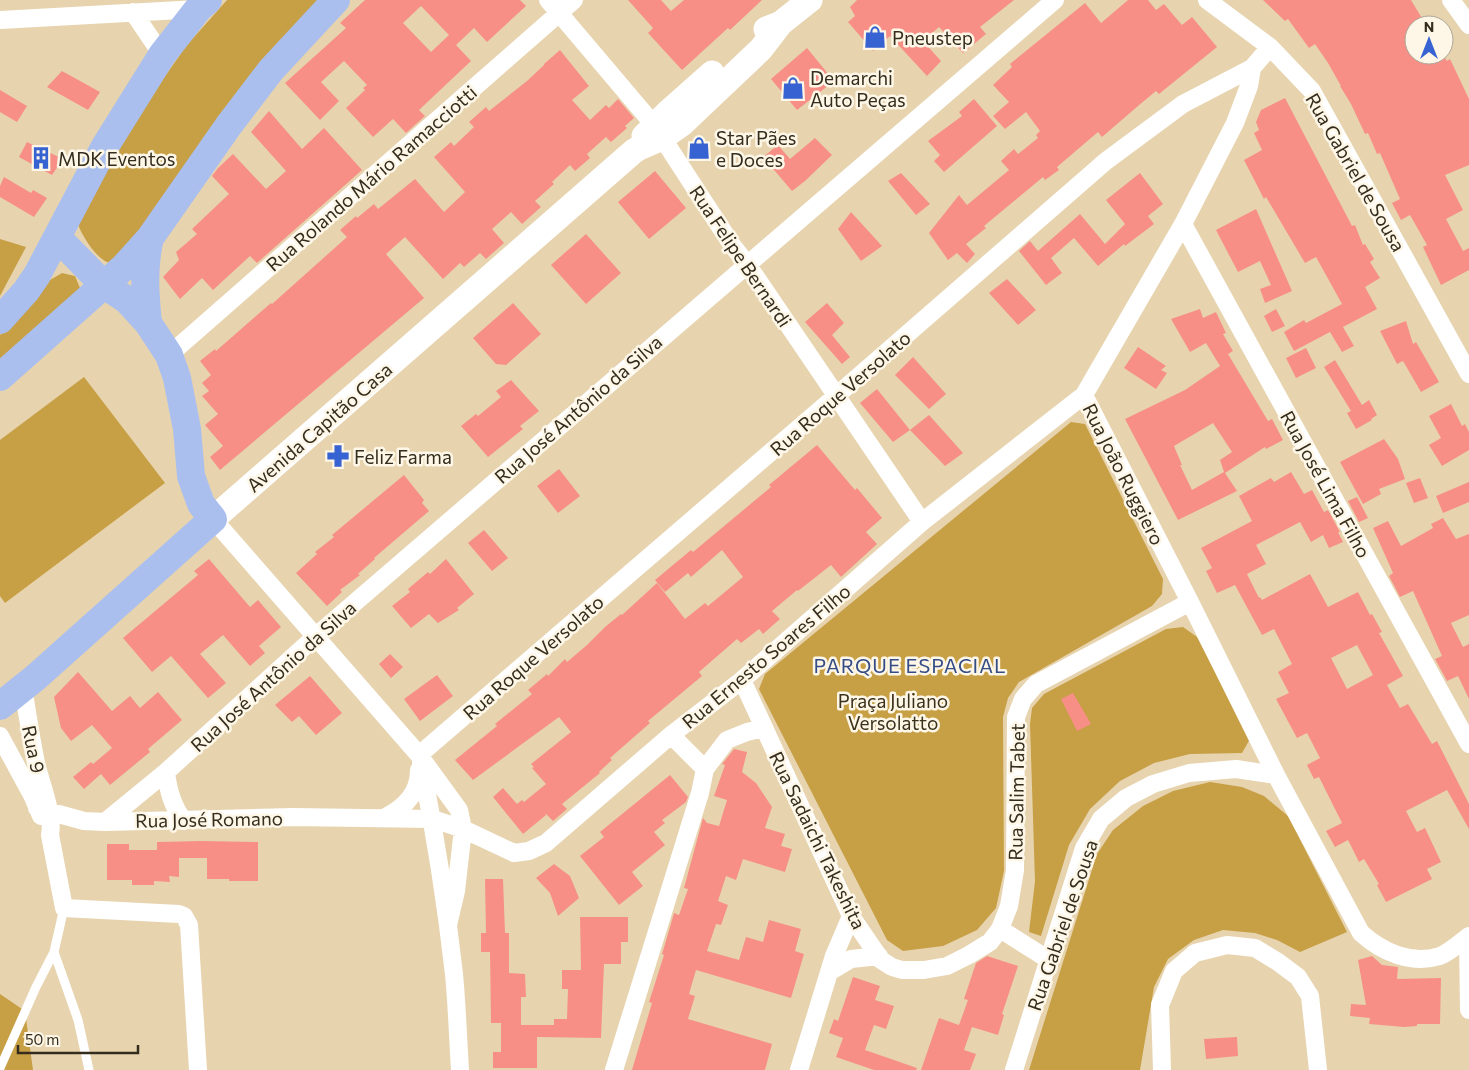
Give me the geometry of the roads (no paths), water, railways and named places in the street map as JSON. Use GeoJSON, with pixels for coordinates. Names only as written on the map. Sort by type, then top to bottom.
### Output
{"type":"FeatureCollection","features":[{"type":"Feature","properties":{"kind":"main road"},"geometry":{"type":"LineString","coordinates":[[0,377],[124,267],[150,238],[229,125],[271,70],[336,0]]}},
{"type":"Feature","properties":{"kind":"main road","name":"Avenida Capitão Casa"},"geometry":{"type":"LineString","coordinates":[[0,706],[639,148],[658,132],[682,124],[761,49],[780,24],[810,0]]}},
{"type":"Feature","properties":{"kind":"main road"},"geometry":{"type":"LineString","coordinates":[[0,320],[16,303],[37,275],[104,148],[162,55],[203,4]]}},
{"type":"Feature","properties":{"kind":"main road"},"geometry":{"type":"LineString","coordinates":[[58,237],[103,284],[127,300],[148,322],[169,355],[177,378],[187,429],[191,476],[201,504],[213,519]]}},
{"type":"Feature","properties":{"kind":"main road"},"geometry":{"type":"LineString","coordinates":[[148,322],[145,258],[150,238]]}},
{"type":"Feature","properties":{"kind":"street","name":"Rua Rolando Mário Ramacciotti"},"geometry":{"type":"LineString","coordinates":[[169,355],[554,6],[574,0]]}},
{"type":"Feature","properties":{"kind":"street","name":"Rua José Antônio da Silva"},"geometry":{"type":"LineString","coordinates":[[105,822],[166,772],[316,636],[1054,0]]}},
{"type":"Feature","properties":{"kind":"street","name":"Rua Gabriel de Sousa"},"geometry":{"type":"LineString","coordinates":[[1207,0],[1270,47],[1312,91],[1469,374]]}},
{"type":"Feature","properties":{"kind":"street"},"geometry":{"type":"LineString","coordinates":[[1451,0],[1468,22]]}},
{"type":"Feature","properties":{"kind":"street"},"geometry":{"type":"LineString","coordinates":[[0,20],[133,12],[203,4]]}},
{"type":"Feature","properties":{"kind":"street","name":"Rua Felipe Bernardi"},"geometry":{"type":"LineString","coordinates":[[554,6],[658,132],[732,245],[747,264],[922,522]]}},
{"type":"Feature","properties":{"kind":"street"},"geometry":{"type":"LineString","coordinates":[[133,12],[162,55]]}},
{"type":"Feature","properties":{"kind":"street","name":"Rua Roque Versolato"},"geometry":{"type":"LineString","coordinates":[[420,755],[1106,161],[1183,104],[1252,68],[1270,47]]}},
{"type":"Feature","properties":{"kind":"street","name":"Rua João Ruggiero"},"geometry":{"type":"LineString","coordinates":[[1252,68],[1249,86],[1235,123],[1183,224],[1084,395],[1276,775]]}},
{"type":"Feature","properties":{"kind":"street","name":"Rua José Lima Filho"},"geometry":{"type":"LineString","coordinates":[[1183,224],[1469,744]]}},
{"type":"Feature","properties":{"kind":"street","name":"Rua Ernesto Soares Filho"},"geometry":{"type":"LineString","coordinates":[[432,819],[463,829],[514,853],[538,848],[546,843],[671,735],[742,680],[922,522],[1084,395]]}},
{"type":"Feature","properties":{"kind":"street"},"geometry":{"type":"LineString","coordinates":[[213,519],[420,755],[458,810],[463,829],[456,891],[448,925]]}},
{"type":"Feature","properties":{"kind":"street","name":"Rua Salim Tabet"},"geometry":{"type":"LineString","coordinates":[[1000,930],[1009,906],[1015,870],[1015,725],[1016,717],[1024,699],[1036,684],[1190,602]]}},
{"type":"Feature","properties":{"kind":"street","name":"Rua Sadaichi Takeshita"},"geometry":{"type":"LineString","coordinates":[[742,680],[851,916],[879,956],[892,967],[902,970],[924,970],[947,966],[990,942],[1000,930]]}},
{"type":"Feature","properties":{"kind":"street","name":"Rua 9"},"geometry":{"type":"LineString","coordinates":[[23,687],[42,809]]}},
{"type":"Feature","properties":{"kind":"street"},"geometry":{"type":"LineString","coordinates":[[614,1070],[700,793],[705,769],[728,740],[747,732],[764,728]]}},
{"type":"Feature","properties":{"kind":"street"},"geometry":{"type":"LineString","coordinates":[[671,735],[705,769]]}},
{"type":"Feature","properties":{"kind":"street","name":"Rua 9"},"geometry":{"type":"LineString","coordinates":[[0,736],[42,809]]}},
{"type":"Feature","properties":{"kind":"street"},"geometry":{"type":"LineString","coordinates":[[384,818],[398,811],[415,793],[419,778],[420,755]]}},
{"type":"Feature","properties":{"kind":"street"},"geometry":{"type":"LineString","coordinates":[[420,755],[448,925],[454,977],[460,1070]]}},
{"type":"Feature","properties":{"kind":"street","name":"Rua Gabriel de Sousa"},"geometry":{"type":"LineString","coordinates":[[1014,1070],[1084,848],[1101,819],[1126,798],[1153,784],[1190,773],[1236,769],[1276,775]]}},
{"type":"Feature","properties":{"kind":"street"},"geometry":{"type":"LineString","coordinates":[[166,772],[172,802],[184,821]]}},
{"type":"Feature","properties":{"kind":"street"},"geometry":{"type":"LineString","coordinates":[[1276,775],[1361,933],[1374,944],[1387,952],[1409,958],[1424,958],[1441,955],[1468,937]]}},
{"type":"Feature","properties":{"kind":"street"},"geometry":{"type":"LineString","coordinates":[[42,809],[51,825],[50,835],[64,908],[179,914],[184,916],[189,926],[198,1070]]}},
{"type":"Feature","properties":{"kind":"street","name":"Rua José Romano"},"geometry":{"type":"LineString","coordinates":[[42,809],[84,821],[105,822],[294,817],[432,819]]}},
{"type":"Feature","properties":{"kind":"street"},"geometry":{"type":"LineString","coordinates":[[798,1070],[829,972],[851,916]]}},
{"type":"Feature","properties":{"kind":"street"},"geometry":{"type":"LineString","coordinates":[[1000,930],[1049,960]]}},
{"type":"Feature","properties":{"kind":"street"},"geometry":{"type":"LineString","coordinates":[[1468,937],[1469,1010]]}},
{"type":"Feature","properties":{"kind":"street"},"geometry":{"type":"LineString","coordinates":[[1162,1070],[1160,1005],[1174,971],[1195,953],[1227,945],[1255,948],[1278,962],[1298,978],[1310,996],[1318,1070]]}},
{"type":"Feature","properties":{"kind":"street"},"geometry":{"type":"LineString","coordinates":[[829,972],[851,959],[879,956]]}},
{"type":"Feature","properties":{"kind":"lane"},"geometry":{"type":"LineString","coordinates":[[0,1068],[36,987],[54,952],[64,908]]}},
{"type":"Feature","properties":{"kind":"lane"},"geometry":{"type":"LineString","coordinates":[[54,952],[78,1020],[90,1070]]}},
{"type":"Feature","properties":{"kind":"place","name":"Pneustep"},"geometry":{"type":"Point","coordinates":[875,37]}},
{"type":"Feature","properties":{"kind":"place","name":"Demarchi Auto Peças"},"geometry":{"type":"Point","coordinates":[793,88]}},
{"type":"Feature","properties":{"kind":"place","name":"Star Pães e Doces"},"geometry":{"type":"Point","coordinates":[699,148]}},
{"type":"Feature","properties":{"kind":"place","name":"MDK Eventos"},"geometry":{"type":"Point","coordinates":[41,158]}},
{"type":"Feature","properties":{"kind":"place","name":"Feliz Farma"},"geometry":{"type":"Point","coordinates":[338,456]}},
{"type":"Feature","properties":{"kind":"district","name":"PARQUE ESPACIAL"},"geometry":{"type":"Point","coordinates":[910,665]}},
{"type":"Feature","properties":{"kind":"park label","name":"Praça Juliano Versolatto"},"geometry":{"type":"Point","coordinates":[893,711]}}]}
